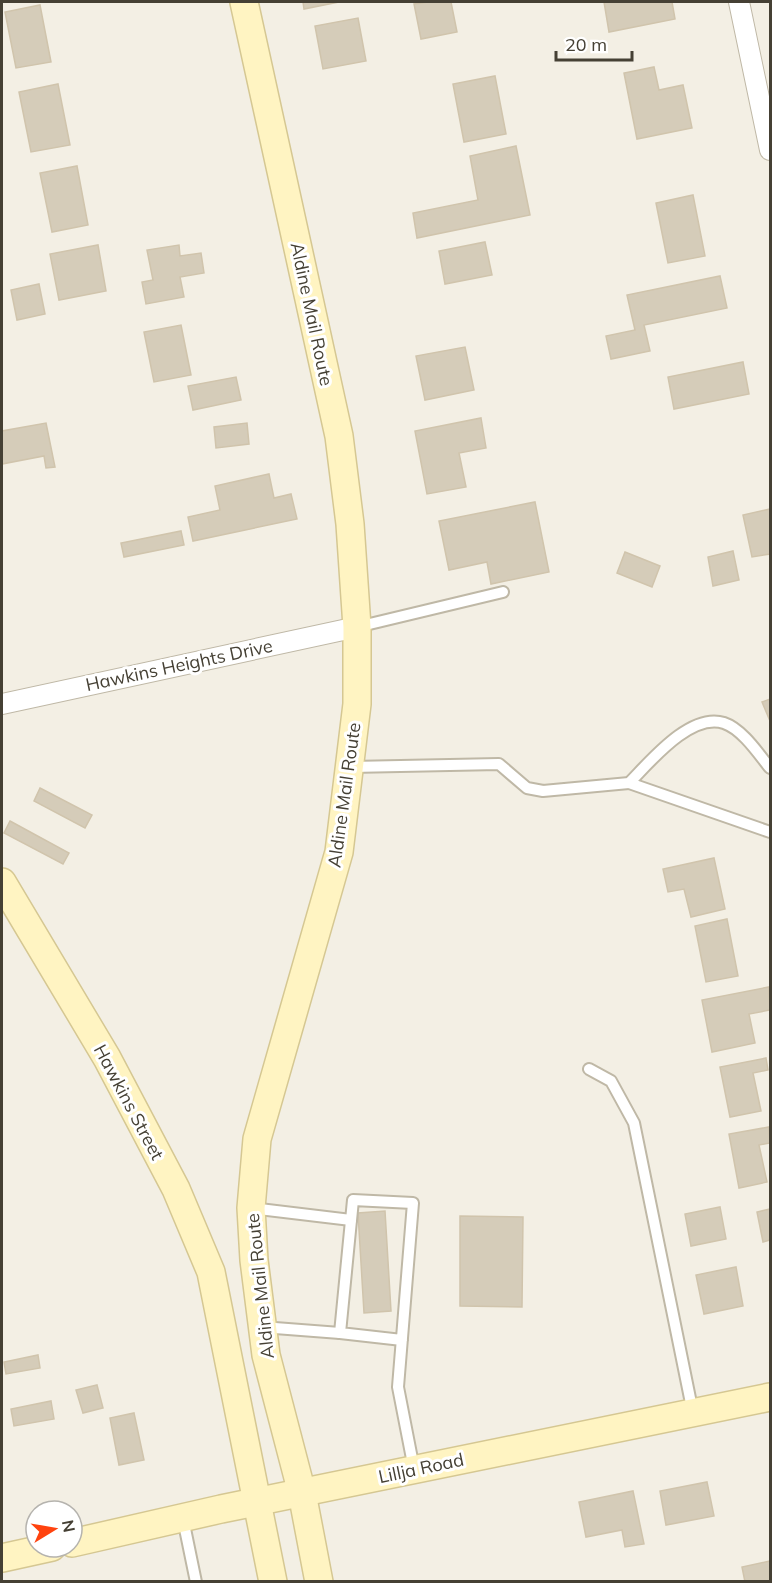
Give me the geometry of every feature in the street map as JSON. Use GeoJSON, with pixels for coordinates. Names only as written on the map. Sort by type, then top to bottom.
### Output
{"type":"FeatureCollection","features":[{"type":"Feature","properties":{"kind":"main road","name":"Aldine Mail Route"},"geometry":{"type":"LineString","coordinates":[[244,2],[339,436],[350,524],[357,627],[357,704],[339,852],[257,1139],[251,1208],[266,1355],[302,1493],[319,1581]]}},
{"type":"Feature","properties":{"kind":"main road","name":"Hawkins Street"},"geometry":{"type":"LineString","coordinates":[[2,882],[106,1058],[176,1189],[211,1272],[257,1503]]}},
{"type":"Feature","properties":{"kind":"main road","name":"Lillja Road"},"geometry":{"type":"LineString","coordinates":[[84,1540],[414,1469],[771,1397]]}},
{"type":"Feature","properties":{"kind":"main road"},"geometry":{"type":"LineString","coordinates":[[257,1503],[273,1581]]}},
{"type":"Feature","properties":{"kind":"main road"},"geometry":{"type":"LineString","coordinates":[[2,1558],[24,1553]]}},
{"type":"Feature","properties":{"kind":"street"},"geometry":{"type":"LineString","coordinates":[[739,2],[771,150]]}},
{"type":"Feature","properties":{"kind":"street","name":"Hawkins Heights Drive"},"geometry":{"type":"LineString","coordinates":[[2,704],[357,627]]}},
{"type":"Feature","properties":{"kind":"lane"},"geometry":{"type":"LineString","coordinates":[[357,627],[503,592]]}},
{"type":"Feature","properties":{"kind":"lane"},"geometry":{"type":"LineString","coordinates":[[629,783],[670,741],[704,724],[723,723],[740,734],[771,768]]}},
{"type":"Feature","properties":{"kind":"lane"},"geometry":{"type":"LineString","coordinates":[[351,767],[499,764],[527,788],[543,791],[629,783],[771,832]]}},
{"type":"Feature","properties":{"kind":"lane"},"geometry":{"type":"LineString","coordinates":[[589,1069],[611,1081],[634,1123],[693,1413]]}},
{"type":"Feature","properties":{"kind":"lane"},"geometry":{"type":"LineString","coordinates":[[340,1333],[353,1200],[413,1203],[398,1387],[414,1469]]}},
{"type":"Feature","properties":{"kind":"lane"},"geometry":{"type":"LineString","coordinates":[[251,1208],[351,1220]]}},
{"type":"Feature","properties":{"kind":"lane"},"geometry":{"type":"LineString","coordinates":[[262,1327],[402,1340]]}},
{"type":"Feature","properties":{"kind":"lane"},"geometry":{"type":"LineString","coordinates":[[183,1519],[196,1581]]}},
{"type":"Feature","properties":{"kind":"building"},"geometry":{"type":"Polygon","coordinates":[[[303,2],[339,2],[304,9],[303,2]]]}},
{"type":"Feature","properties":{"kind":"building"},"geometry":{"type":"Polygon","coordinates":[[[451,2],[457,32],[421,39],[414,4],[451,2]]]}},
{"type":"Feature","properties":{"kind":"building"},"geometry":{"type":"Polygon","coordinates":[[[604,2],[672,2],[675,19],[609,32],[604,2]]]}},
{"type":"Feature","properties":{"kind":"building"},"geometry":{"type":"Polygon","coordinates":[[[40,5],[51,62],[16,68],[5,12],[40,5]]]}},
{"type":"Feature","properties":{"kind":"building"},"geometry":{"type":"Polygon","coordinates":[[[358,18],[366,61],[323,69],[315,26],[358,18]]]}},
{"type":"Feature","properties":{"kind":"building"},"geometry":{"type":"Polygon","coordinates":[[[654,67],[659,90],[683,85],[692,128],[637,139],[624,73],[654,67]]]}},
{"type":"Feature","properties":{"kind":"building"},"geometry":{"type":"Polygon","coordinates":[[[495,76],[506,134],[464,142],[453,84],[495,76]]]}},
{"type":"Feature","properties":{"kind":"building"},"geometry":{"type":"Polygon","coordinates":[[[58,84],[70,145],[31,152],[19,92],[58,84]]]}},
{"type":"Feature","properties":{"kind":"building"},"geometry":{"type":"Polygon","coordinates":[[[516,146],[530,215],[417,238],[413,213],[478,200],[470,156],[516,146]]]}},
{"type":"Feature","properties":{"kind":"building"},"geometry":{"type":"Polygon","coordinates":[[[77,166],[88,225],[52,232],[40,173],[77,166]]]}},
{"type":"Feature","properties":{"kind":"building"},"geometry":{"type":"Polygon","coordinates":[[[693,195],[705,256],[668,263],[656,203],[693,195]]]}},
{"type":"Feature","properties":{"kind":"building"},"geometry":{"type":"Polygon","coordinates":[[[485,242],[492,275],[445,284],[439,251],[485,242]]]}},
{"type":"Feature","properties":{"kind":"building"},"geometry":{"type":"Polygon","coordinates":[[[98,245],[106,291],[59,300],[50,254],[98,245]]]}},
{"type":"Feature","properties":{"kind":"building"},"geometry":{"type":"Polygon","coordinates":[[[179,245],[180,256],[201,253],[204,273],[180,277],[184,297],[146,304],[142,282],[153,280],[147,250],[179,245]]]}},
{"type":"Feature","properties":{"kind":"building"},"geometry":{"type":"Polygon","coordinates":[[[720,276],[727,308],[644,325],[650,351],[611,359],[606,336],[635,330],[627,295],[720,276]]]}},
{"type":"Feature","properties":{"kind":"building"},"geometry":{"type":"Polygon","coordinates":[[[39,284],[45,314],[17,320],[11,290],[39,284]]]}},
{"type":"Feature","properties":{"kind":"building"},"geometry":{"type":"Polygon","coordinates":[[[181,325],[191,375],[154,382],[144,332],[181,325]]]}},
{"type":"Feature","properties":{"kind":"building"},"geometry":{"type":"Polygon","coordinates":[[[465,347],[474,390],[425,400],[416,356],[465,347]]]}},
{"type":"Feature","properties":{"kind":"building"},"geometry":{"type":"Polygon","coordinates":[[[743,362],[749,394],[674,409],[668,377],[743,362]]]}},
{"type":"Feature","properties":{"kind":"building"},"geometry":{"type":"Polygon","coordinates":[[[236,377],[241,400],[193,410],[188,386],[236,377]]]}},
{"type":"Feature","properties":{"kind":"building"},"geometry":{"type":"Polygon","coordinates":[[[481,418],[486,448],[459,453],[466,487],[427,494],[415,431],[481,418]]]}},
{"type":"Feature","properties":{"kind":"building"},"geometry":{"type":"Polygon","coordinates":[[[46,423],[55,467],[46,468],[44,456],[2,464],[2,431],[46,423]]]}},
{"type":"Feature","properties":{"kind":"building"},"geometry":{"type":"Polygon","coordinates":[[[247,423],[249,444],[216,448],[214,427],[247,423]]]}},
{"type":"Feature","properties":{"kind":"building"},"geometry":{"type":"Polygon","coordinates":[[[269,474],[274,498],[291,494],[297,519],[193,541],[188,517],[220,510],[215,486],[269,474]]]}},
{"type":"Feature","properties":{"kind":"building"},"geometry":{"type":"Polygon","coordinates":[[[535,502],[549,572],[491,584],[487,562],[449,570],[439,521],[535,502]]]}},
{"type":"Feature","properties":{"kind":"building"},"geometry":{"type":"Polygon","coordinates":[[[770,509],[770,554],[752,557],[743,515],[770,509]]]}},
{"type":"Feature","properties":{"kind":"building"},"geometry":{"type":"Polygon","coordinates":[[[181,531],[184,545],[124,557],[121,543],[181,531]]]}},
{"type":"Feature","properties":{"kind":"building"},"geometry":{"type":"Polygon","coordinates":[[[733,551],[739,580],[713,586],[708,557],[733,551]]]}},
{"type":"Feature","properties":{"kind":"building"},"geometry":{"type":"Polygon","coordinates":[[[625,552],[660,566],[652,587],[617,573],[625,552]]]}},
{"type":"Feature","properties":{"kind":"building"},"geometry":{"type":"Polygon","coordinates":[[[770,699],[770,721],[762,702],[770,699]]]}},
{"type":"Feature","properties":{"kind":"building"},"geometry":{"type":"Polygon","coordinates":[[[40,788],[92,815],[85,828],[34,801],[40,788]]]}},
{"type":"Feature","properties":{"kind":"building"},"geometry":{"type":"Polygon","coordinates":[[[10,821],[69,853],[63,864],[4,833],[10,821]]]}},
{"type":"Feature","properties":{"kind":"building"},"geometry":{"type":"Polygon","coordinates":[[[714,858],[725,909],[691,917],[684,889],[668,892],[663,869],[714,858]]]}},
{"type":"Feature","properties":{"kind":"building"},"geometry":{"type":"Polygon","coordinates":[[[727,919],[738,976],[706,982],[695,926],[727,919]]]}},
{"type":"Feature","properties":{"kind":"building"},"geometry":{"type":"Polygon","coordinates":[[[769,987],[770,1010],[749,1014],[755,1043],[712,1052],[702,1000],[769,987]]]}},
{"type":"Feature","properties":{"kind":"building"},"geometry":{"type":"Polygon","coordinates":[[[766,1058],[768,1070],[753,1073],[761,1111],[730,1117],[720,1067],[766,1058]]]}},
{"type":"Feature","properties":{"kind":"building"},"geometry":{"type":"Polygon","coordinates":[[[769,1127],[770,1143],[759,1145],[767,1182],[739,1188],[729,1134],[769,1127]]]}},
{"type":"Feature","properties":{"kind":"building"},"geometry":{"type":"Polygon","coordinates":[[[720,1207],[726,1239],[691,1246],[685,1214],[720,1207]]]}},
{"type":"Feature","properties":{"kind":"building"},"geometry":{"type":"Polygon","coordinates":[[[770,1209],[770,1240],[763,1242],[757,1212],[770,1209]]]}},
{"type":"Feature","properties":{"kind":"building"},"geometry":{"type":"Polygon","coordinates":[[[385,1211],[391,1311],[364,1313],[358,1213],[385,1211]]]}},
{"type":"Feature","properties":{"kind":"building"},"geometry":{"type":"Polygon","coordinates":[[[460,1216],[523,1217],[522,1307],[460,1306],[460,1216]]]}},
{"type":"Feature","properties":{"kind":"building"},"geometry":{"type":"Polygon","coordinates":[[[736,1267],[743,1306],[704,1314],[696,1275],[736,1267]]]}},
{"type":"Feature","properties":{"kind":"building"},"geometry":{"type":"Polygon","coordinates":[[[38,1355],[40,1368],[6,1374],[4,1362],[38,1355]]]}},
{"type":"Feature","properties":{"kind":"building"},"geometry":{"type":"Polygon","coordinates":[[[97,1385],[103,1408],[83,1413],[76,1390],[97,1385]]]}},
{"type":"Feature","properties":{"kind":"building"},"geometry":{"type":"Polygon","coordinates":[[[51,1401],[54,1419],[14,1426],[11,1409],[51,1401]]]}},
{"type":"Feature","properties":{"kind":"building"},"geometry":{"type":"Polygon","coordinates":[[[134,1413],[144,1460],[119,1465],[110,1418],[134,1413]]]}},
{"type":"Feature","properties":{"kind":"building"},"geometry":{"type":"Polygon","coordinates":[[[707,1482],[714,1516],[666,1525],[660,1491],[707,1482]]]}},
{"type":"Feature","properties":{"kind":"building"},"geometry":{"type":"Polygon","coordinates":[[[633,1491],[644,1544],[625,1547],[622,1530],[586,1537],[579,1502],[633,1491]]]}},
{"type":"Feature","properties":{"kind":"building"},"geometry":{"type":"Polygon","coordinates":[[[770,1561],[770,1582],[745,1582],[742,1567],[770,1561]]]}}]}
